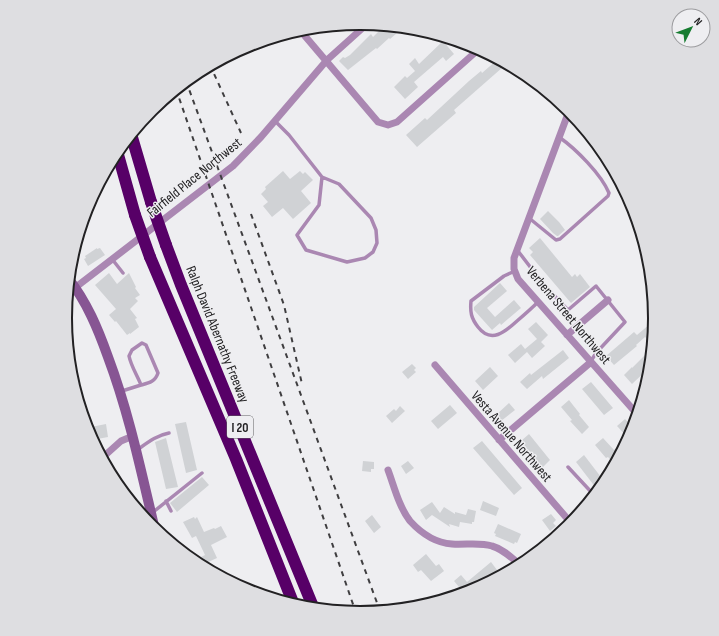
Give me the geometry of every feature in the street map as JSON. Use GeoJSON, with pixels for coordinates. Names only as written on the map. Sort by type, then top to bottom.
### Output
{"type":"FeatureCollection","features":[{"type":"Feature","properties":{"kind":"highway","name":"Ralph David Abernathy Freeway"},"geometry":{"type":"LineString","coordinates":[[133,141],[150,202],[181,285],[311,602]]}},
{"type":"Feature","properties":{"kind":"highway","name":"I 20"},"geometry":{"type":"LineString","coordinates":[[119,159],[135,215],[150,257],[236,459],[291,597]]}},
{"type":"Feature","properties":{"kind":"main road"},"geometry":{"type":"LineString","coordinates":[[74,284],[89,309],[121,392],[137,450],[152,518]]}},
{"type":"Feature","properties":{"kind":"street","name":"Fairfield Place Northwest"},"geometry":{"type":"LineString","coordinates":[[76,287],[233,166],[275,121],[327,60],[360,30]]}},
{"type":"Feature","properties":{"kind":"street"},"geometry":{"type":"LineString","coordinates":[[304,36],[327,60],[378,122],[388,125],[397,122],[474,54]]}},
{"type":"Feature","properties":{"kind":"street","name":"Verbena Street Northwest"},"geometry":{"type":"LineString","coordinates":[[567,118],[514,258],[515,271],[518,279],[633,409]]}},
{"type":"Feature","properties":{"kind":"street"},"geometry":{"type":"LineString","coordinates":[[567,335],[608,300]]}},
{"type":"Feature","properties":{"kind":"street"},"geometry":{"type":"LineString","coordinates":[[499,440],[591,362]]}},
{"type":"Feature","properties":{"kind":"street","name":"Vesta Avenue Northwest"},"geometry":{"type":"LineString","coordinates":[[435,365],[566,518]]}},
{"type":"Feature","properties":{"kind":"street"},"geometry":{"type":"LineString","coordinates":[[106,454],[121,441],[133,436]]}},
{"type":"Feature","properties":{"kind":"street"},"geometry":{"type":"LineString","coordinates":[[388,470],[409,520],[421,532],[435,540],[452,544],[480,544],[493,546],[506,552],[515,560]]}},
{"type":"Feature","properties":{"kind":"lane"},"geometry":{"type":"LineString","coordinates":[[275,121],[289,135],[322,177],[339,184],[371,218],[376,230],[377,243],[373,252],[365,258],[347,262],[306,250],[297,235],[319,206],[322,177]]}},
{"type":"Feature","properties":{"kind":"lane"},"geometry":{"type":"LineString","coordinates":[[529,218],[556,240],[560,239],[608,196],[609,193],[606,185],[572,146],[560,137]]}},
{"type":"Feature","properties":{"kind":"lane"},"geometry":{"type":"LineString","coordinates":[[517,250],[544,285],[568,310],[596,286],[625,322],[596,353],[591,362]]}},
{"type":"Feature","properties":{"kind":"lane"},"geometry":{"type":"LineString","coordinates":[[112,259],[123,273]]}},
{"type":"Feature","properties":{"kind":"lane"},"geometry":{"type":"LineString","coordinates":[[515,271],[504,276],[471,301],[471,316],[478,328],[486,335],[491,336],[502,333],[538,302]]}},
{"type":"Feature","properties":{"kind":"lane"},"geometry":{"type":"LineString","coordinates":[[121,392],[141,385],[152,381],[156,378],[158,373],[146,345],[142,342],[132,350],[129,356],[141,385]]}},
{"type":"Feature","properties":{"kind":"lane"},"geometry":{"type":"LineString","coordinates":[[137,450],[163,434],[169,434]]}},
{"type":"Feature","properties":{"kind":"lane"},"geometry":{"type":"LineString","coordinates":[[568,467],[590,491]]}},
{"type":"Feature","properties":{"kind":"lane"},"geometry":{"type":"LineString","coordinates":[[151,514],[202,473]]}},
{"type":"Feature","properties":{"kind":"lane"},"geometry":{"type":"LineString","coordinates":[[166,501],[171,511]]}},
{"type":"Feature","properties":{"kind":"building"},"geometry":{"type":"Polygon","coordinates":[[[379,31],[398,32],[348,70],[339,61],[343,57],[345,58],[350,55],[371,34],[373,37],[379,31]]]}},
{"type":"Feature","properties":{"kind":"building"},"geometry":{"type":"Polygon","coordinates":[[[442,42],[445,43],[454,54],[446,61],[443,57],[414,82],[418,87],[405,99],[394,87],[405,76],[407,78],[415,71],[409,64],[415,58],[419,64],[442,42]]]}},
{"type":"Feature","properties":{"kind":"building"},"geometry":{"type":"Polygon","coordinates":[[[493,63],[502,68],[454,110],[456,113],[417,147],[406,135],[425,118],[427,120],[481,71],[482,73],[493,63]]]}},
{"type":"Feature","properties":{"kind":"building"},"geometry":{"type":"Polygon","coordinates":[[[283,171],[290,179],[300,171],[303,174],[305,172],[313,180],[301,191],[311,203],[293,219],[283,208],[272,217],[263,206],[268,202],[261,194],[266,189],[265,187],[283,171]]]}},
{"type":"Feature","properties":{"kind":"building"},"geometry":{"type":"Polygon","coordinates":[[[548,211],[565,230],[558,236],[553,233],[540,219],[548,211]]]}},
{"type":"Feature","properties":{"kind":"building"},"geometry":{"type":"Polygon","coordinates":[[[540,238],[572,277],[575,274],[577,277],[580,274],[590,287],[571,303],[530,255],[533,252],[529,248],[540,238]]]}},
{"type":"Feature","properties":{"kind":"building"},"geometry":{"type":"Polygon","coordinates":[[[97,248],[100,248],[105,255],[88,266],[84,259],[86,258],[85,256],[97,248]]]}},
{"type":"Feature","properties":{"kind":"building"},"geometry":{"type":"Polygon","coordinates":[[[109,273],[117,284],[129,273],[136,287],[135,288],[140,295],[135,298],[138,301],[130,309],[137,318],[135,319],[139,327],[127,335],[109,315],[116,309],[95,285],[109,273]]]}},
{"type":"Feature","properties":{"kind":"building"},"geometry":{"type":"Polygon","coordinates":[[[500,283],[507,291],[487,308],[495,317],[514,300],[521,308],[501,325],[500,323],[492,330],[474,310],[474,307],[500,283]]]}},
{"type":"Feature","properties":{"kind":"building"},"geometry":{"type":"Polygon","coordinates":[[[536,322],[548,335],[541,342],[545,346],[532,358],[527,352],[515,363],[508,355],[521,344],[525,349],[537,339],[528,329],[536,322]]]}},
{"type":"Feature","properties":{"kind":"building"},"geometry":{"type":"Polygon","coordinates":[[[648,326],[647,339],[645,337],[636,345],[637,346],[614,365],[606,356],[634,332],[637,335],[648,326]]]}},
{"type":"Feature","properties":{"kind":"building"},"geometry":{"type":"Polygon","coordinates":[[[563,350],[569,358],[543,379],[542,376],[527,389],[520,382],[530,373],[531,375],[563,350]]]}},
{"type":"Feature","properties":{"kind":"building"},"geometry":{"type":"Polygon","coordinates":[[[645,355],[642,375],[632,384],[624,375],[645,355]]]}},
{"type":"Feature","properties":{"kind":"building"},"geometry":{"type":"Polygon","coordinates":[[[412,364],[416,368],[414,370],[416,372],[408,379],[402,372],[412,364]]]}},
{"type":"Feature","properties":{"kind":"building"},"geometry":{"type":"Polygon","coordinates":[[[490,367],[498,376],[483,390],[475,381],[490,367]]]}},
{"type":"Feature","properties":{"kind":"building"},"geometry":{"type":"Polygon","coordinates":[[[591,382],[613,408],[604,415],[582,389],[591,382]]]}},
{"type":"Feature","properties":{"kind":"building"},"geometry":{"type":"Polygon","coordinates":[[[569,400],[589,427],[582,434],[570,421],[572,420],[561,407],[569,400]]]}},
{"type":"Feature","properties":{"kind":"building"},"geometry":{"type":"Polygon","coordinates":[[[509,403],[515,410],[501,421],[496,415],[509,403]]]}},
{"type":"Feature","properties":{"kind":"building"},"geometry":{"type":"Polygon","coordinates":[[[450,405],[457,413],[438,429],[431,421],[450,405]]]}},
{"type":"Feature","properties":{"kind":"building"},"geometry":{"type":"Polygon","coordinates":[[[400,406],[405,411],[392,423],[386,416],[394,409],[396,411],[400,406]]]}},
{"type":"Feature","properties":{"kind":"building"},"geometry":{"type":"Polygon","coordinates":[[[625,419],[628,422],[624,433],[617,426],[625,419]]]}},
{"type":"Feature","properties":{"kind":"building"},"geometry":{"type":"Polygon","coordinates":[[[186,422],[197,470],[186,473],[175,424],[186,422]]]}},
{"type":"Feature","properties":{"kind":"building"},"geometry":{"type":"Polygon","coordinates":[[[106,424],[108,437],[98,439],[93,427],[106,424]]]}},
{"type":"Feature","properties":{"kind":"building"},"geometry":{"type":"Polygon","coordinates":[[[529,434],[550,460],[542,468],[521,441],[529,434]]]}},
{"type":"Feature","properties":{"kind":"building"},"geometry":{"type":"Polygon","coordinates":[[[166,438],[178,487],[166,489],[155,442],[166,438]]]}},
{"type":"Feature","properties":{"kind":"building"},"geometry":{"type":"Polygon","coordinates":[[[603,438],[614,450],[615,449],[610,460],[608,457],[606,458],[595,445],[603,438]]]}},
{"type":"Feature","properties":{"kind":"building"},"geometry":{"type":"Polygon","coordinates":[[[482,441],[522,488],[514,495],[473,448],[482,441]]]}},
{"type":"Feature","properties":{"kind":"building"},"geometry":{"type":"Polygon","coordinates":[[[584,455],[600,476],[594,485],[576,462],[584,455]]]}},
{"type":"Feature","properties":{"kind":"building"},"geometry":{"type":"Polygon","coordinates":[[[363,461],[374,462],[374,469],[371,469],[371,472],[362,471],[363,461]]]}},
{"type":"Feature","properties":{"kind":"building"},"geometry":{"type":"Polygon","coordinates":[[[408,461],[414,468],[406,474],[401,466],[408,461]]]}},
{"type":"Feature","properties":{"kind":"building"},"geometry":{"type":"Polygon","coordinates":[[[202,477],[209,485],[177,512],[170,503],[202,477]]]}},
{"type":"Feature","properties":{"kind":"building"},"geometry":{"type":"Polygon","coordinates":[[[483,501],[499,508],[496,516],[480,510],[483,501]]]}},
{"type":"Feature","properties":{"kind":"building"},"geometry":{"type":"Polygon","coordinates":[[[432,502],[440,513],[444,507],[455,514],[455,512],[466,515],[468,509],[476,511],[474,522],[472,522],[472,524],[460,522],[459,527],[449,524],[450,527],[432,515],[426,520],[420,510],[432,502]]]}},
{"type":"Feature","properties":{"kind":"building"},"geometry":{"type":"Polygon","coordinates":[[[551,514],[556,520],[553,523],[556,526],[550,531],[542,520],[551,514]]]}},
{"type":"Feature","properties":{"kind":"building"},"geometry":{"type":"Polygon","coordinates":[[[372,515],[381,527],[374,533],[365,521],[372,515]]]}},
{"type":"Feature","properties":{"kind":"building"},"geometry":{"type":"Polygon","coordinates":[[[194,517],[195,519],[197,517],[204,532],[221,526],[227,537],[211,545],[217,558],[208,562],[202,559],[201,557],[205,555],[196,536],[192,538],[183,522],[194,517]]]}},
{"type":"Feature","properties":{"kind":"building"},"geometry":{"type":"Polygon","coordinates":[[[498,524],[521,534],[517,543],[515,542],[514,544],[495,536],[496,534],[494,533],[498,524]]]}},
{"type":"Feature","properties":{"kind":"building"},"geometry":{"type":"Polygon","coordinates":[[[426,554],[436,566],[439,564],[444,571],[431,581],[421,570],[418,572],[413,565],[426,554]]]}},
{"type":"Feature","properties":{"kind":"building"},"geometry":{"type":"Polygon","coordinates":[[[491,562],[497,570],[460,588],[454,581],[461,575],[467,582],[491,562]]]}},
{"type":"Feature","properties":{"kind":"railway"},"geometry":{"type":"LineString","coordinates":[[213,71],[241,133]]}},
{"type":"Feature","properties":{"kind":"railway"},"geometry":{"type":"LineString","coordinates":[[188,87],[378,605]]}},
{"type":"Feature","properties":{"kind":"railway"},"geometry":{"type":"LineString","coordinates":[[178,95],[353,606]]}},
{"type":"Feature","properties":{"kind":"railway"},"geometry":{"type":"LineString","coordinates":[[251,214],[284,305],[302,384]]}}]}
